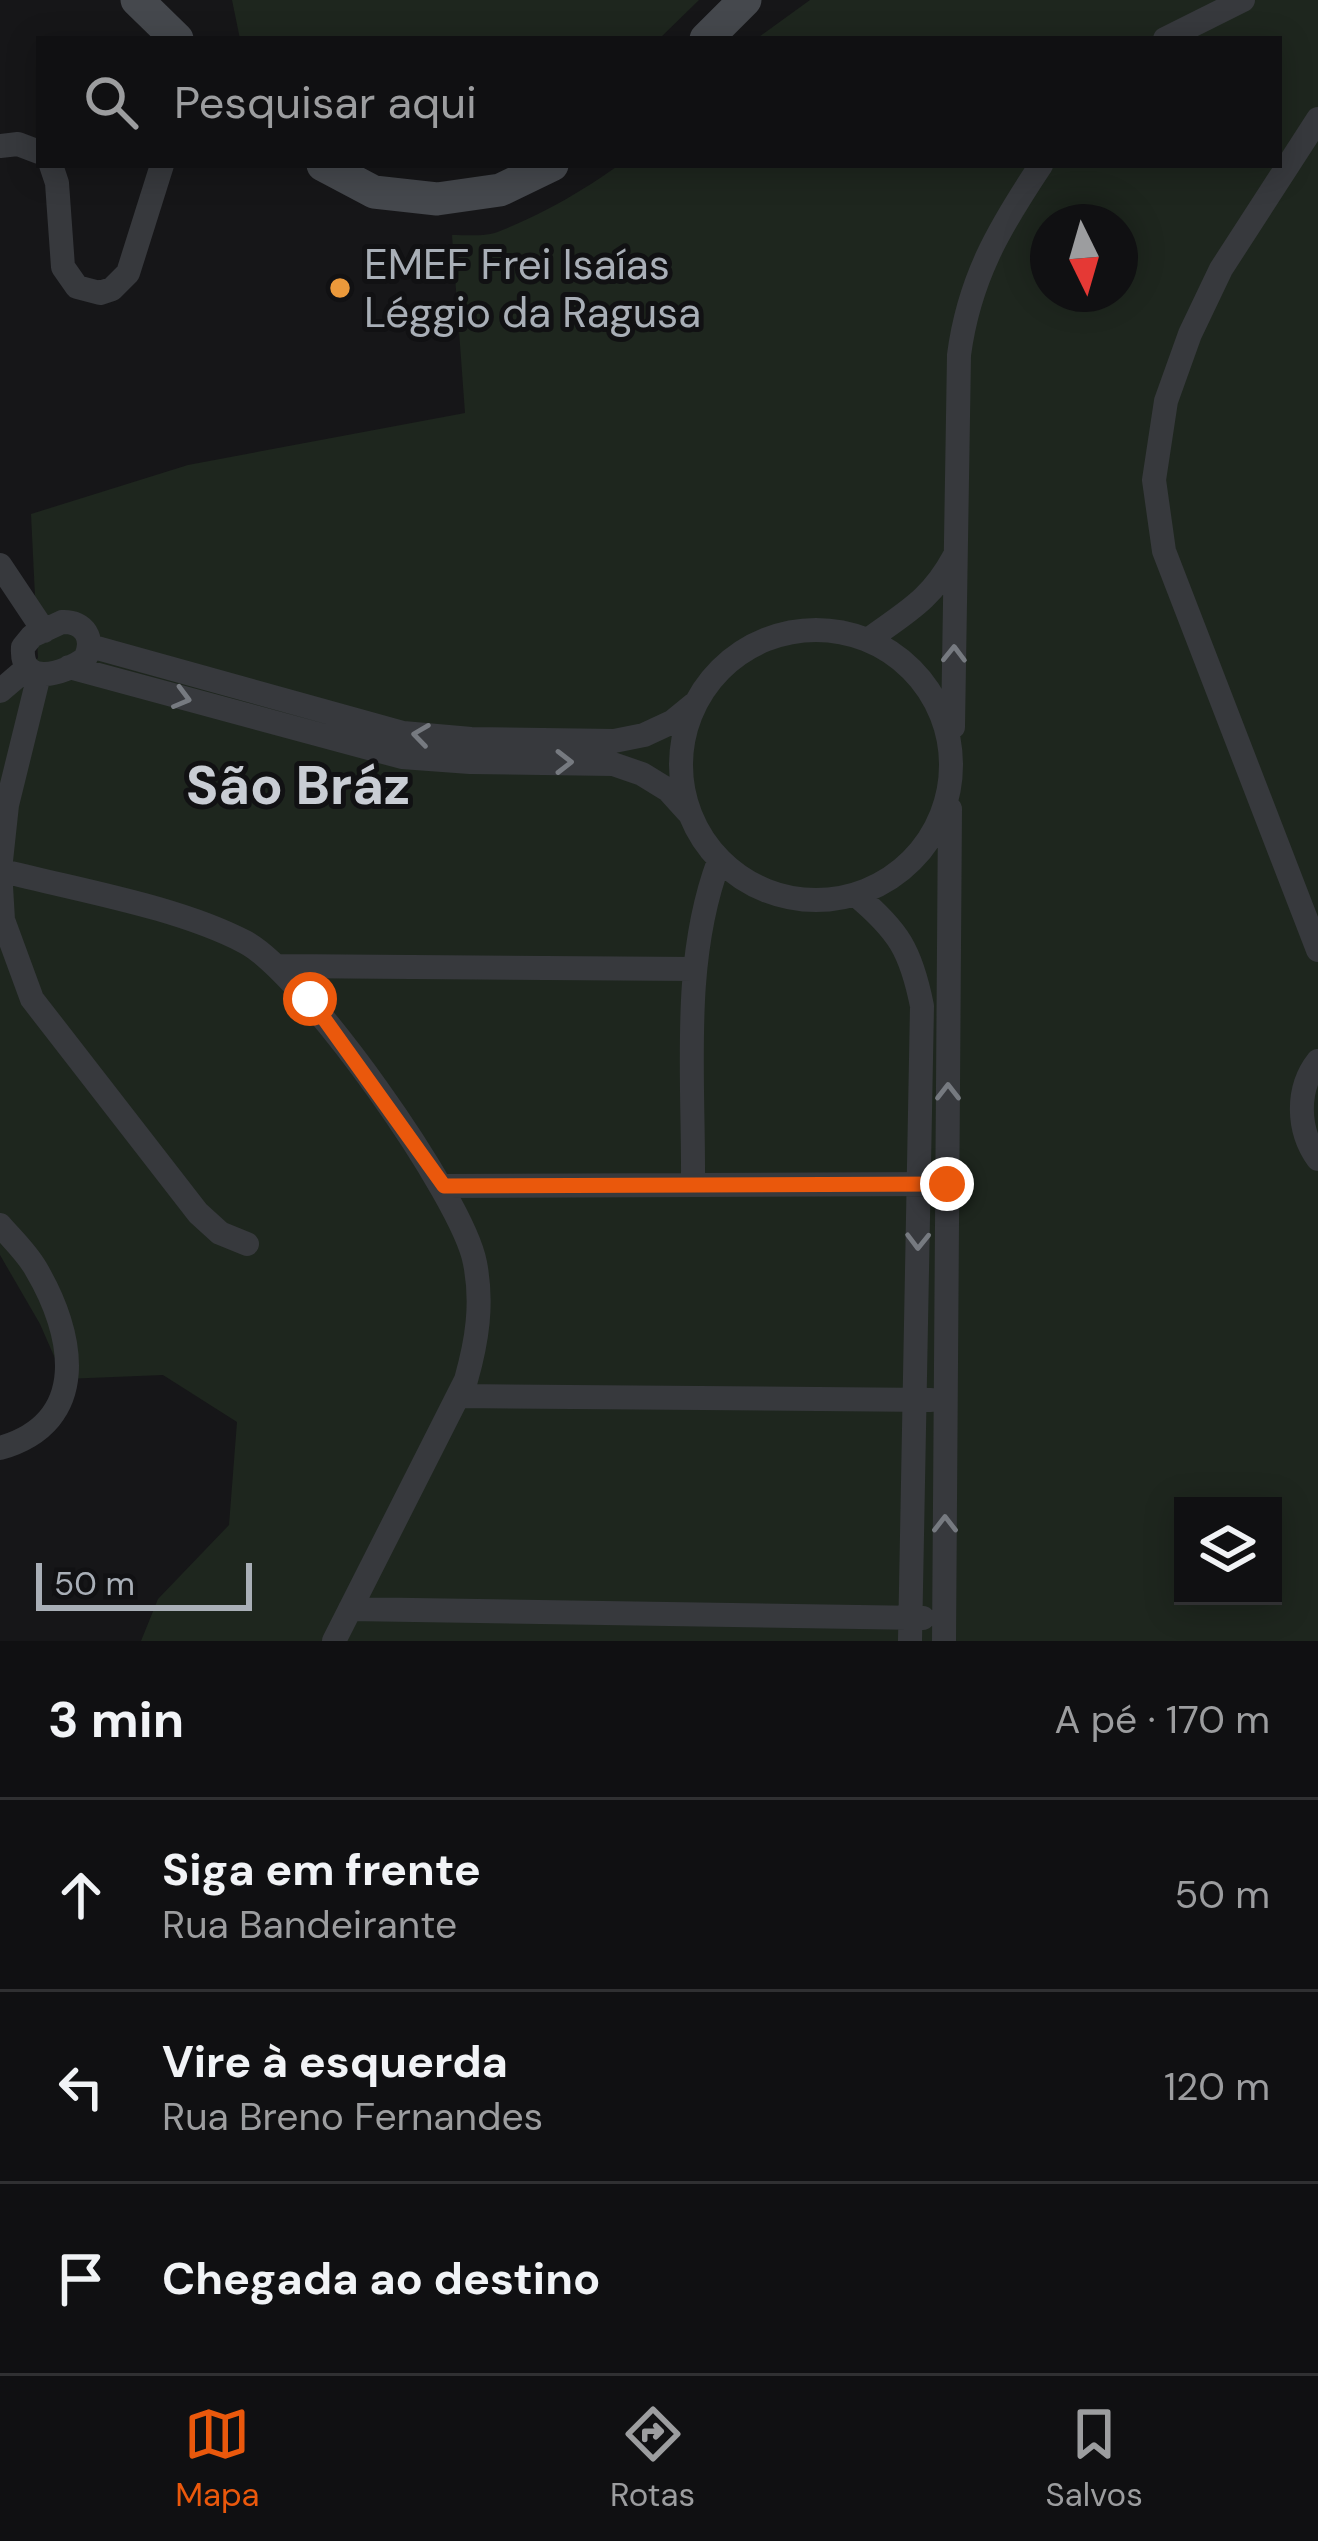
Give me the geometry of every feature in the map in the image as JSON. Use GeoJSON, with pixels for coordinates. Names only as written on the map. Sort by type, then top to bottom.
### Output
{"type":"FeatureCollection","features":[{"type":"Feature","properties":{"kind":"main road"},"geometry":{"type":"LineString","coordinates":[[137,0],[174,36]]}},
{"type":"Feature","properties":{"kind":"main road"},"geometry":{"type":"LineString","coordinates":[[709,36],[745,0]]}},
{"type":"Feature","properties":{"kind":"main road"},"geometry":{"type":"LineString","coordinates":[[329,168],[374,192],[437,199],[500,190],[546,168]]}},
{"type":"Feature","properties":{"kind":"street"},"geometry":{"type":"LineString","coordinates":[[1171,36],[1243,0]]}},
{"type":"Feature","properties":{"kind":"street"},"geometry":{"type":"LineString","coordinates":[[1318,118],[1221,269],[1190,334],[1166,400],[1154,480],[1164,551],[1318,950]]}},
{"type":"Feature","properties":{"kind":"street"},"geometry":{"type":"LineString","coordinates":[[0,146],[18,143],[36,151]]}},
{"type":"Feature","properties":{"kind":"street"},"geometry":{"type":"LineString","coordinates":[[52,168],[63,268],[77,287],[100,293],[112,290],[128,273],[161,168]]}},
{"type":"Feature","properties":{"kind":"street"},"geometry":{"type":"LineString","coordinates":[[350,1610],[944,1630],[959,355],[965,310],[1002,224],[1039,168]]}},
{"type":"Feature","properties":{"kind":"street"},"geometry":{"type":"LineString","coordinates":[[868,640],[917,607],[940,584],[955,555]]}},
{"type":"Feature","properties":{"kind":"street"},"geometry":{"type":"LineString","coordinates":[[0,565],[44,631]]}},
{"type":"Feature","properties":{"kind":"street"},"geometry":{"type":"LineString","coordinates":[[69,668],[85,659],[90,646],[87,632],[76,623],[62,622],[23,647],[33,672],[0,870],[4,920],[32,999],[198,1213],[220,1233],[247,1244]]}},
{"type":"Feature","properties":{"kind":"street"},"geometry":{"type":"LineString","coordinates":[[90,646],[403,733],[438,738],[614,741],[672,722],[727,664],[770,638],[819,631],[868,640],[900,658],[926,685],[944,717],[952,753]]}},
{"type":"Feature","properties":{"kind":"street"},"geometry":{"type":"LineString","coordinates":[[0,691],[33,672],[69,668],[402,757],[614,764],[668,790],[719,861],[748,883],[782,897],[820,901],[856,896],[890,880],[918,856],[939,825],[951,790]]}},
{"type":"Feature","properties":{"kind":"street"},"geometry":{"type":"LineString","coordinates":[[688,813],[680,757],[695,702]]}},
{"type":"Feature","properties":{"kind":"street"},"geometry":{"type":"LineString","coordinates":[[693,1183],[698,929],[719,861]]}},
{"type":"Feature","properties":{"kind":"street"},"geometry":{"type":"LineString","coordinates":[[0,870],[205,924],[280,966],[310,999],[444,1186],[463,1222],[475,1261],[476,1341],[458,1396],[334,1641]]}},
{"type":"Feature","properties":{"kind":"street"},"geometry":{"type":"LineString","coordinates":[[856,896],[891,924],[914,962],[922,1006],[911,1629]]}},
{"type":"Feature","properties":{"kind":"street"},"geometry":{"type":"LineString","coordinates":[[280,966],[695,969]]}},
{"type":"Feature","properties":{"kind":"street"},"geometry":{"type":"LineString","coordinates":[[1318,1061],[1302,1096],[1302,1123],[1318,1159]]}},
{"type":"Feature","properties":{"kind":"street"},"geometry":{"type":"LineString","coordinates":[[444,1186],[947,1184]]}},
{"type":"Feature","properties":{"kind":"street"},"geometry":{"type":"LineString","coordinates":[[0,1225],[34,1264],[60,1316],[68,1345],[68,1376],[46,1423],[25,1441],[0,1448]]}},
{"type":"Feature","properties":{"kind":"street"},"geometry":{"type":"LineString","coordinates":[[458,1396],[946,1401]]}},
{"type":"Feature","properties":{"kind":"shaded area"},"geometry":{"type":"Polygon","coordinates":[[[232,0],[699,0],[662,36],[239,36],[232,0]]]}},
{"type":"Feature","properties":{"kind":"shaded area"},"geometry":{"type":"Polygon","coordinates":[[[810,0],[1318,0],[1318,1641],[141,1641],[158,1599],[229,1525],[237,1422],[163,1375],[64,1379],[40,1324],[0,1255],[0,694],[38,658],[31,514],[188,465],[465,413],[452,235],[489,234],[561,202],[614,168],[1282,168],[1282,36],[760,36],[810,0]]]}},
{"type":"Feature","properties":{"kind":"place","name":"EMEF Frei Isaías Léggio da Ragusa"},"geometry":{"type":"Point","coordinates":[340,288]}},
{"type":"Feature","properties":{"kind":"district","name":"São Bráz"},"geometry":{"type":"Point","coordinates":[298,785]}},
{"type":"Feature","properties":{"kind":"route"},"geometry":{"type":"LineString","coordinates":[[310,999],[444,1186],[947,1184]]}}]}
